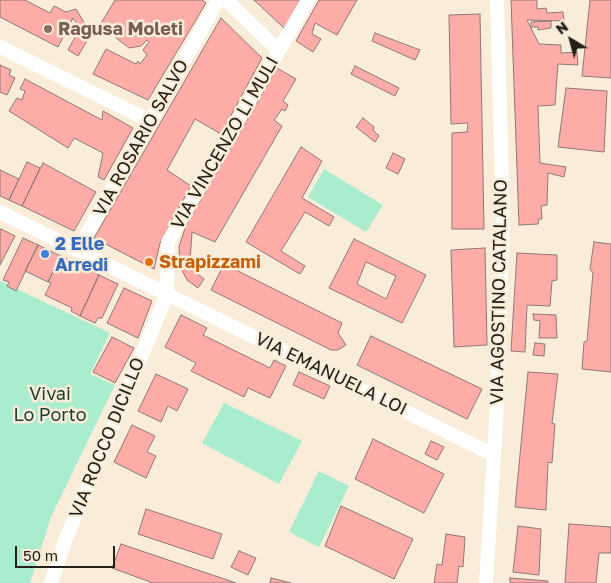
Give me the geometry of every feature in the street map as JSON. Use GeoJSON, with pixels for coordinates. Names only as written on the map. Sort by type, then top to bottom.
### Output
{"type":"FeatureCollection","features":[{"type":"Feature","properties":{"kind":"street","name":"VIA ROSARIO SALVO"},"geometry":{"type":"LineString","coordinates":[[78,250],[218,0]]}},
{"type":"Feature","properties":{"kind":"street"},"geometry":{"type":"LineString","coordinates":[[226,0],[278,50]]}},
{"type":"Feature","properties":{"kind":"street","name":"VIA VINCENZO LI MULI"},"geometry":{"type":"LineString","coordinates":[[167,294],[168,242],[308,0]]}},
{"type":"Feature","properties":{"kind":"street","name":"VIA AGOSTINO CATALANO"},"geometry":{"type":"LineString","coordinates":[[486,583],[494,455],[502,220],[497,0]]}},
{"type":"Feature","properties":{"kind":"street"},"geometry":{"type":"LineString","coordinates":[[0,47],[150,121]]}},
{"type":"Feature","properties":{"kind":"street","name":"VIA EMANUELA LOI"},"geometry":{"type":"LineString","coordinates":[[0,212],[494,455]]}},
{"type":"Feature","properties":{"kind":"street","name":"VIA ROCCO DICILLO"},"geometry":{"type":"LineString","coordinates":[[51,583],[65,541],[167,294]]}},
{"type":"Feature","properties":{"kind":"green space"},"geometry":{"type":"Polygon","coordinates":[[[324,169],[383,205],[366,232],[308,197],[324,169]]]}},
{"type":"Feature","properties":{"kind":"green space","name":"Vivai Lo Porto"},"geometry":{"type":"Polygon","coordinates":[[[0,281],[110,333],[90,374],[115,385],[51,517],[30,583],[0,583],[0,281]]]}},
{"type":"Feature","properties":{"kind":"green space"},"geometry":{"type":"Polygon","coordinates":[[[224,403],[302,441],[279,484],[202,443],[224,403]]]}},
{"type":"Feature","properties":{"kind":"green space"},"geometry":{"type":"Polygon","coordinates":[[[319,471],[349,486],[319,547],[289,532],[319,471]]]}},
{"type":"Feature","properties":{"kind":"building","name":"Ragusa Moleti"},"geometry":{"type":"Polygon","coordinates":[[[0,0],[25,0],[50,13],[54,6],[66,12],[76,9],[91,34],[78,56],[68,50],[80,28],[73,18],[58,47],[0,17],[0,0]]]}},
{"type":"Feature","properties":{"kind":"building"},"geometry":{"type":"Polygon","coordinates":[[[115,0],[202,0],[206,3],[148,100],[93,74],[106,49],[136,64],[138,61],[140,64],[147,55],[143,50],[149,42],[147,40],[141,46],[129,48],[100,25],[115,0]]]}},
{"type":"Feature","properties":{"kind":"building"},"geometry":{"type":"Polygon","coordinates":[[[254,0],[301,0],[285,29],[254,0]]]}},
{"type":"Feature","properties":{"kind":"building"},"geometry":{"type":"Polygon","coordinates":[[[319,0],[357,0],[337,35],[315,23],[312,34],[321,39],[313,52],[296,41],[319,0]]]}},
{"type":"Feature","properties":{"kind":"building"},"geometry":{"type":"Polygon","coordinates":[[[511,0],[537,0],[537,9],[546,8],[547,13],[563,12],[564,21],[527,20],[539,44],[561,45],[561,53],[577,52],[578,65],[558,64],[555,105],[538,106],[540,163],[566,167],[564,177],[548,173],[547,205],[541,206],[542,219],[539,219],[538,224],[519,225],[511,0]]]}},
{"type":"Feature","properties":{"kind":"building"},"geometry":{"type":"Polygon","coordinates":[[[590,0],[611,0],[611,78],[582,76],[590,0]]]}},
{"type":"Feature","properties":{"kind":"building"},"geometry":{"type":"Polygon","coordinates":[[[480,14],[484,229],[452,229],[452,133],[467,132],[468,123],[451,124],[449,15],[480,14]]]}},
{"type":"Feature","properties":{"kind":"building"},"geometry":{"type":"Polygon","coordinates":[[[221,18],[262,58],[221,134],[195,119],[167,170],[191,186],[160,243],[154,269],[94,238],[221,18]]]}},
{"type":"Feature","properties":{"kind":"building"},"geometry":{"type":"Polygon","coordinates":[[[551,21],[551,28],[538,30],[538,27],[531,27],[531,22],[551,21]]]}},
{"type":"Feature","properties":{"kind":"building"},"geometry":{"type":"Polygon","coordinates":[[[375,33],[420,50],[415,60],[372,41],[375,33]]]}},
{"type":"Feature","properties":{"kind":"building"},"geometry":{"type":"Polygon","coordinates":[[[0,65],[11,70],[9,75],[15,78],[7,95],[0,92],[0,65]]]}},
{"type":"Feature","properties":{"kind":"building"},"geometry":{"type":"Polygon","coordinates":[[[355,66],[399,88],[395,96],[351,74],[355,66]]]}},
{"type":"Feature","properties":{"kind":"building"},"geometry":{"type":"Polygon","coordinates":[[[277,68],[296,79],[283,101],[288,105],[285,111],[282,109],[274,120],[282,126],[215,242],[192,232],[190,261],[194,271],[204,279],[198,288],[187,280],[180,266],[179,247],[186,225],[277,68]]]}},
{"type":"Feature","properties":{"kind":"building"},"geometry":{"type":"Polygon","coordinates":[[[25,79],[102,120],[103,111],[133,128],[104,180],[98,177],[103,153],[74,138],[68,148],[9,111],[17,98],[22,100],[25,91],[20,89],[25,79]]]}},
{"type":"Feature","properties":{"kind":"building"},"geometry":{"type":"Polygon","coordinates":[[[566,88],[607,91],[604,152],[558,147],[566,88]]]}},
{"type":"Feature","properties":{"kind":"building"},"geometry":{"type":"Polygon","coordinates":[[[363,118],[374,127],[373,130],[379,136],[375,142],[356,127],[363,118]]]}},
{"type":"Feature","properties":{"kind":"building"},"geometry":{"type":"Polygon","coordinates":[[[301,147],[322,161],[302,198],[334,217],[329,226],[305,212],[281,251],[305,266],[300,274],[246,242],[301,147]]]}},
{"type":"Feature","properties":{"kind":"building"},"geometry":{"type":"Polygon","coordinates":[[[393,153],[405,159],[398,174],[386,168],[393,153]]]}},
{"type":"Feature","properties":{"kind":"building"},"geometry":{"type":"Polygon","coordinates":[[[27,162],[40,168],[22,206],[9,200],[27,162]]]}},
{"type":"Feature","properties":{"kind":"building"},"geometry":{"type":"Polygon","coordinates":[[[43,163],[96,192],[74,231],[22,206],[43,163]]]}},
{"type":"Feature","properties":{"kind":"building"},"geometry":{"type":"Polygon","coordinates":[[[0,170],[19,179],[9,200],[0,196],[0,170]]]}},
{"type":"Feature","properties":{"kind":"building"},"geometry":{"type":"Polygon","coordinates":[[[0,230],[15,236],[0,265],[0,230]]]}},
{"type":"Feature","properties":{"kind":"building"},"geometry":{"type":"Polygon","coordinates":[[[23,238],[38,245],[16,291],[7,286],[9,282],[3,280],[23,238]]]}},
{"type":"Feature","properties":{"kind":"building"},"geometry":{"type":"Polygon","coordinates":[[[354,239],[426,275],[402,323],[329,288],[354,239]],[[366,262],[357,284],[386,299],[396,276],[366,262]]]}},
{"type":"Feature","properties":{"kind":"building"},"geometry":{"type":"Polygon","coordinates":[[[594,242],[611,244],[611,372],[582,369],[584,342],[587,341],[593,273],[590,269],[594,242]]]}},
{"type":"Feature","properties":{"kind":"building"},"geometry":{"type":"Polygon","coordinates":[[[38,245],[61,256],[48,282],[25,271],[38,245]]]}},
{"type":"Feature","properties":{"kind":"building"},"geometry":{"type":"Polygon","coordinates":[[[485,248],[487,345],[454,347],[451,250],[485,248]]]}},
{"type":"Feature","properties":{"kind":"building"},"geometry":{"type":"Polygon","coordinates":[[[517,253],[557,255],[557,280],[552,281],[550,306],[527,305],[525,352],[511,351],[517,253]]]}},
{"type":"Feature","properties":{"kind":"building"},"geometry":{"type":"Polygon","coordinates":[[[61,256],[99,275],[80,316],[71,311],[72,308],[45,295],[51,283],[48,282],[61,256]]]}},
{"type":"Feature","properties":{"kind":"building"},"geometry":{"type":"Polygon","coordinates":[[[224,264],[342,323],[338,333],[346,345],[338,350],[331,350],[211,290],[224,264]]]}},
{"type":"Feature","properties":{"kind":"building"},"geometry":{"type":"Polygon","coordinates":[[[99,275],[118,284],[102,318],[98,318],[95,323],[80,316],[99,275]]]}},
{"type":"Feature","properties":{"kind":"building"},"geometry":{"type":"Polygon","coordinates":[[[124,288],[152,301],[138,338],[107,323],[124,288]]]}},
{"type":"Feature","properties":{"kind":"building"},"geometry":{"type":"Polygon","coordinates":[[[533,314],[556,315],[557,338],[539,338],[540,321],[534,320],[533,314]]]}},
{"type":"Feature","properties":{"kind":"building"},"geometry":{"type":"Polygon","coordinates":[[[181,315],[207,328],[203,335],[270,368],[274,360],[286,366],[270,398],[248,388],[244,397],[191,371],[196,363],[165,347],[181,315]]]}},
{"type":"Feature","properties":{"kind":"building"},"geometry":{"type":"Polygon","coordinates":[[[371,336],[482,389],[467,419],[357,365],[371,336]]]}},
{"type":"Feature","properties":{"kind":"building"},"geometry":{"type":"Polygon","coordinates":[[[112,337],[134,348],[115,383],[93,372],[112,337]]]}},
{"type":"Feature","properties":{"kind":"building"},"geometry":{"type":"Polygon","coordinates":[[[535,343],[545,344],[544,356],[533,355],[535,343]]]}},
{"type":"Feature","properties":{"kind":"building"},"geometry":{"type":"Polygon","coordinates":[[[299,372],[330,386],[324,399],[293,385],[299,372]]]}},
{"type":"Feature","properties":{"kind":"building"},"geometry":{"type":"Polygon","coordinates":[[[528,372],[558,374],[552,423],[555,424],[552,463],[548,462],[546,510],[515,507],[528,372]]]}},
{"type":"Feature","properties":{"kind":"building"},"geometry":{"type":"Polygon","coordinates":[[[156,374],[188,389],[177,411],[168,406],[161,422],[138,411],[156,374]]]}},
{"type":"Feature","properties":{"kind":"building"},"geometry":{"type":"Polygon","coordinates":[[[132,425],[155,436],[147,452],[156,456],[146,478],[114,462],[132,425]]]}},
{"type":"Feature","properties":{"kind":"building"},"geometry":{"type":"Polygon","coordinates":[[[373,439],[444,474],[424,513],[355,479],[373,439]]]}},
{"type":"Feature","properties":{"kind":"building"},"geometry":{"type":"Polygon","coordinates":[[[431,441],[444,447],[437,460],[425,454],[431,441]]]}},
{"type":"Feature","properties":{"kind":"building"},"geometry":{"type":"Polygon","coordinates":[[[341,506],[413,539],[394,579],[325,546],[341,506]]]}},
{"type":"Feature","properties":{"kind":"building"},"geometry":{"type":"Polygon","coordinates":[[[146,509],[222,534],[213,559],[138,534],[146,509]]]}},
{"type":"Feature","properties":{"kind":"building"},"geometry":{"type":"Polygon","coordinates":[[[569,524],[611,527],[611,553],[599,553],[596,583],[565,583],[569,524]]]}},
{"type":"Feature","properties":{"kind":"building"},"geometry":{"type":"Polygon","coordinates":[[[518,526],[541,529],[539,575],[513,572],[518,526]]]}},
{"type":"Feature","properties":{"kind":"building"},"geometry":{"type":"Polygon","coordinates":[[[446,534],[465,537],[463,567],[459,566],[457,583],[434,583],[437,564],[442,565],[446,534]]]}},
{"type":"Feature","properties":{"kind":"building"},"geometry":{"type":"Polygon","coordinates":[[[121,544],[236,583],[153,583],[112,568],[121,544]]]}},
{"type":"Feature","properties":{"kind":"building"},"geometry":{"type":"Polygon","coordinates":[[[239,551],[256,558],[248,575],[231,567],[239,551]]]}},
{"type":"Feature","properties":{"kind":"building"},"geometry":{"type":"Polygon","coordinates":[[[271,578],[291,583],[270,583],[271,578]]]}},
{"type":"Feature","properties":{"kind":"building"},"geometry":{"type":"Polygon","coordinates":[[[510,578],[548,581],[548,583],[510,583],[510,578]]]}},
{"type":"Feature","properties":{"kind":"place","name":"Ragusa Moleti"},"geometry":{"type":"Point","coordinates":[48,29]}},
{"type":"Feature","properties":{"kind":"place","name":"2 Elle Arredi"},"geometry":{"type":"Point","coordinates":[45,254]}},
{"type":"Feature","properties":{"kind":"place","name":"Strapizzami"},"geometry":{"type":"Point","coordinates":[149,262]}}]}
